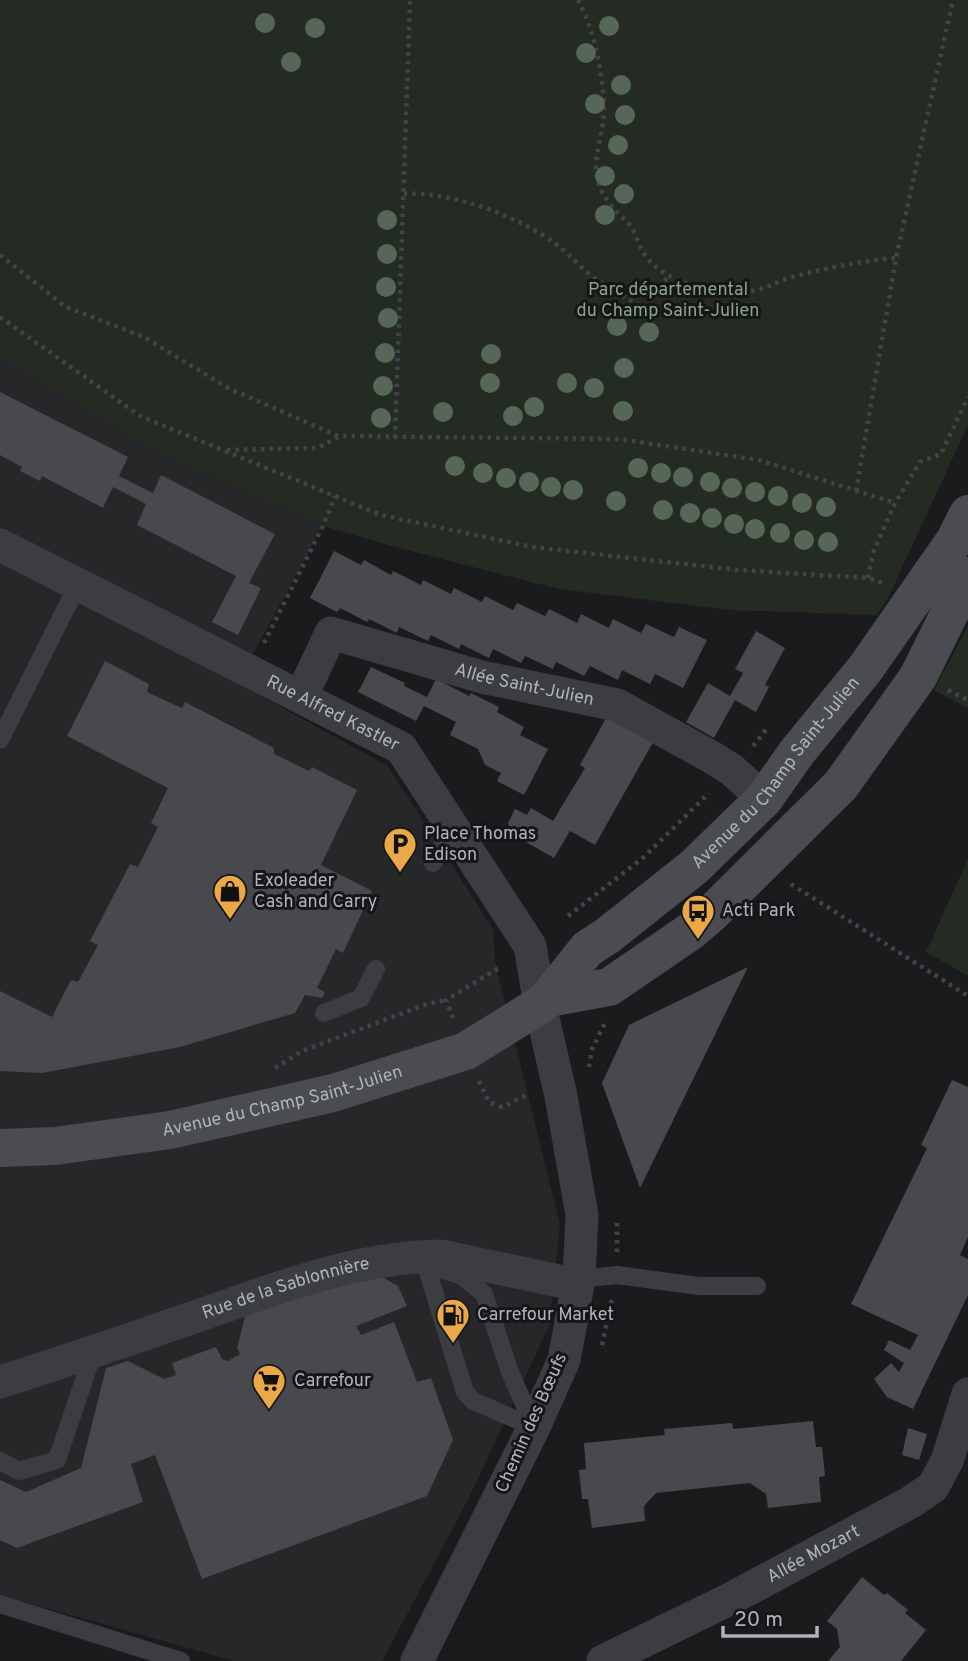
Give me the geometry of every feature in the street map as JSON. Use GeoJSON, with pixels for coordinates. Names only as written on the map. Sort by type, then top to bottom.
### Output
{"type":"FeatureCollection","features":[{"type":"Feature","properties":{"kind":"main road","name":"Avenue du Champ Saint-Julien"},"geometry":{"type":"LineString","coordinates":[[0,1148],[55,1146],[170,1130],[333,1093],[466,1051],[544,1002],[587,949],[694,867],[764,799],[797,752],[865,669],[955,540],[968,514]]}},
{"type":"Feature","properties":{"kind":"main road","name":"Avenue du Champ Saint-Julien"},"geometry":{"type":"LineString","coordinates":[[544,1002],[608,987],[691,930],[712,913],[841,785],[918,677],[968,576]]}},
{"type":"Feature","properties":{"kind":"street","name":"Rue Alfred Kastler"},"geometry":{"type":"LineString","coordinates":[[0,545],[401,748],[530,946],[544,1002]]}},
{"type":"Feature","properties":{"kind":"street","name":"Allée Saint-Julien"},"geometry":{"type":"LineString","coordinates":[[301,697],[331,633],[482,677],[617,705],[732,770],[764,799]]}},
{"type":"Feature","properties":{"kind":"street","name":"Chemin des Bœufs"},"geometry":{"type":"LineString","coordinates":[[417,1661],[534,1427],[564,1360],[579,1279],[582,1215],[544,1002]]}},
{"type":"Feature","properties":{"kind":"street","name":"Rue de la Sablonnière"},"geometry":{"type":"LineString","coordinates":[[0,1382],[274,1288],[342,1268],[441,1256],[564,1282],[579,1279]]}},
{"type":"Feature","properties":{"kind":"street","name":"Allée Mozart"},"geometry":{"type":"LineString","coordinates":[[603,1661],[732,1598],[911,1502],[933,1487],[947,1461],[968,1394]]}},
{"type":"Feature","properties":{"kind":"lane"},"geometry":{"type":"LineString","coordinates":[[0,740],[78,584]]}},
{"type":"Feature","properties":{"kind":"lane"},"geometry":{"type":"LineString","coordinates":[[433,863],[453,826]]}},
{"type":"Feature","properties":{"kind":"lane"},"geometry":{"type":"LineString","coordinates":[[324,1013],[361,998],[376,969]]}},
{"type":"Feature","properties":{"kind":"lane"},"geometry":{"type":"LineString","coordinates":[[425,1260],[465,1392],[473,1401],[534,1427]]}},
{"type":"Feature","properties":{"kind":"lane"},"geometry":{"type":"LineString","coordinates":[[425,1260],[462,1276],[484,1294],[510,1372],[534,1427]]}},
{"type":"Feature","properties":{"kind":"lane"},"geometry":{"type":"LineString","coordinates":[[579,1279],[617,1275],[698,1286],[757,1286]]}},
{"type":"Feature","properties":{"kind":"lane"},"geometry":{"type":"LineString","coordinates":[[0,1461],[19,1471],[57,1460],[94,1350]]}},
{"type":"Feature","properties":{"kind":"lane"},"geometry":{"type":"LineString","coordinates":[[0,1604],[144,1656],[181,1661]]}},
{"type":"Feature","properties":{"kind":"path"},"geometry":{"type":"LineString","coordinates":[[395,438],[410,0]]}},
{"type":"Feature","properties":{"kind":"path"},"geometry":{"type":"LineString","coordinates":[[578,0],[584,11],[603,78],[603,122],[597,152],[597,181],[606,199],[630,224],[646,256],[655,266],[669,275],[712,290],[733,292],[755,291],[790,278],[870,260],[896,258]]}},
{"type":"Feature","properties":{"kind":"path"},"geometry":{"type":"LineString","coordinates":[[856,491],[896,258],[953,0]]}},
{"type":"Feature","properties":{"kind":"path"},"geometry":{"type":"LineString","coordinates":[[404,194],[417,193],[462,201],[499,213],[556,244],[595,279],[644,307],[669,275]]}},
{"type":"Feature","properties":{"kind":"path"},"geometry":{"type":"LineString","coordinates":[[0,255],[66,307],[144,337],[228,388],[338,436],[618,439],[759,460],[895,503]]}},
{"type":"Feature","properties":{"kind":"path"},"geometry":{"type":"LineString","coordinates":[[0,317],[140,416],[381,514],[532,547],[738,570],[868,578],[888,584]]}},
{"type":"Feature","properties":{"kind":"path"},"geometry":{"type":"LineString","coordinates":[[868,578],[874,550],[895,503],[920,462],[941,454],[968,397]]}},
{"type":"Feature","properties":{"kind":"path"},"geometry":{"type":"LineString","coordinates":[[224,450],[318,448],[338,436]]}},
{"type":"Feature","properties":{"kind":"path"},"geometry":{"type":"LineString","coordinates":[[249,671],[323,526],[335,496]]}},
{"type":"Feature","properties":{"kind":"path"},"geometry":{"type":"LineString","coordinates":[[567,917],[644,857]]}},
{"type":"Feature","properties":{"kind":"path"},"geometry":{"type":"LineString","coordinates":[[761,865],[968,996]]}},
{"type":"Feature","properties":{"kind":"path"},"geometry":{"type":"LineString","coordinates":[[272,1070],[302,1051],[424,1005],[446,1000]]}},
{"type":"Feature","properties":{"kind":"path"},"geometry":{"type":"LineString","coordinates":[[482,1086],[489,1102],[502,1107],[529,1094]]}},
{"type":"Feature","properties":{"kind":"shaded area"},"geometry":{"type":"Polygon","coordinates":[[[0,354],[159,453],[323,526],[237,683],[388,766],[493,929],[495,962],[560,1225],[549,1326],[469,1498],[382,1661],[234,1661],[0,1595],[0,354]]]}},
{"type":"Feature","properties":{"kind":"green space","name":"Parc départemental du Champ Saint-Julien"},"geometry":{"type":"Polygon","coordinates":[[[0,0],[968,0],[968,425],[889,596],[877,615],[729,610],[559,589],[323,526],[159,453],[6,359],[0,354],[0,0]]]}},
{"type":"Feature","properties":{"kind":"green space"},"geometry":{"type":"Polygon","coordinates":[[[968,626],[968,708],[934,690],[968,626]]]}},
{"type":"Feature","properties":{"kind":"green space"},"geometry":{"type":"Polygon","coordinates":[[[968,859],[968,976],[926,952],[968,859]]]}},
{"type":"Feature","properties":{"kind":"building"},"geometry":{"type":"Polygon","coordinates":[[[0,392],[128,457],[119,476],[153,493],[161,475],[275,534],[249,583],[261,588],[238,635],[212,622],[236,576],[137,525],[146,504],[113,487],[103,508],[42,476],[40,481],[20,471],[22,467],[0,455],[0,392]]]}},
{"type":"Feature","properties":{"kind":"building"},"geometry":{"type":"Polygon","coordinates":[[[334,551],[361,565],[364,560],[391,575],[393,571],[421,585],[423,580],[451,594],[454,588],[482,602],[485,596],[513,610],[517,603],[545,616],[549,609],[577,623],[581,614],[609,628],[613,619],[641,633],[646,624],[674,637],[679,627],[707,640],[683,688],[655,674],[650,684],[622,670],[618,680],[590,666],[584,676],[556,662],[553,669],[525,656],[521,663],[493,649],[489,658],[461,644],[459,649],[431,635],[428,641],[399,627],[397,633],[340,608],[337,612],[310,598],[334,551]]]}},
{"type":"Feature","properties":{"kind":"building"},"geometry":{"type":"Polygon","coordinates":[[[756,631],[785,648],[765,685],[769,687],[756,712],[735,700],[714,738],[686,722],[708,683],[730,696],[743,673],[735,669],[756,631]]]}},
{"type":"Feature","properties":{"kind":"building","name":"Exoleader Cash and Carry"},"geometry":{"type":"Polygon","coordinates":[[[105,661],[149,684],[147,692],[182,708],[185,702],[274,748],[274,754],[309,771],[312,767],[357,790],[321,865],[372,891],[343,953],[336,949],[317,988],[325,992],[322,998],[305,995],[295,1013],[180,1047],[42,1073],[0,1071],[0,991],[52,1017],[71,980],[78,982],[98,945],[90,941],[130,864],[138,867],[158,827],[151,823],[168,788],[67,736],[105,661]]]}},
{"type":"Feature","properties":{"kind":"building"},"geometry":{"type":"Polygon","coordinates":[[[371,667],[427,697],[436,679],[469,696],[471,693],[499,707],[497,712],[524,727],[520,735],[548,749],[524,795],[497,781],[501,773],[485,765],[478,749],[450,735],[456,722],[424,706],[416,721],[358,692],[371,667]]]}},
{"type":"Feature","properties":{"kind":"building"},"geometry":{"type":"Polygon","coordinates":[[[610,711],[656,737],[595,845],[570,831],[554,858],[517,837],[514,839],[508,823],[515,809],[527,815],[531,808],[553,821],[585,768],[580,765],[610,711]]]}},
{"type":"Feature","properties":{"kind":"building"},"geometry":{"type":"Polygon","coordinates":[[[748,967],[640,1188],[602,1083],[629,1025],[748,967]]]}},
{"type":"Feature","properties":{"kind":"building"},"geometry":{"type":"Polygon","coordinates":[[[952,1080],[968,1087],[968,1237],[960,1255],[968,1259],[968,1295],[913,1409],[887,1397],[874,1379],[891,1363],[899,1372],[904,1363],[884,1350],[889,1340],[910,1350],[918,1335],[851,1304],[927,1148],[921,1145],[952,1080]]]}},
{"type":"Feature","properties":{"kind":"building","name":"Carrefour"},"geometry":{"type":"Polygon","coordinates":[[[363,1266],[398,1286],[407,1306],[356,1326],[361,1335],[394,1322],[417,1382],[431,1378],[453,1440],[427,1496],[202,1579],[155,1455],[131,1464],[143,1502],[17,1548],[0,1540],[0,1480],[26,1492],[81,1468],[106,1368],[128,1361],[164,1379],[176,1375],[172,1363],[216,1347],[222,1359],[228,1361],[240,1354],[237,1348],[246,1313],[363,1266]]]}},
{"type":"Feature","properties":{"kind":"building"},"geometry":{"type":"Polygon","coordinates":[[[813,1421],[816,1447],[822,1447],[825,1476],[819,1477],[821,1502],[768,1508],[766,1494],[750,1483],[656,1493],[644,1506],[645,1521],[592,1528],[588,1499],[582,1499],[579,1470],[586,1469],[584,1443],[665,1435],[664,1429],[732,1423],[733,1429],[813,1421]]]}},
{"type":"Feature","properties":{"kind":"building"},"geometry":{"type":"Polygon","coordinates":[[[908,1428],[927,1434],[919,1460],[902,1455],[908,1428]]]}},
{"type":"Feature","properties":{"kind":"building"},"geometry":{"type":"Polygon","coordinates":[[[862,1577],[908,1610],[905,1613],[926,1630],[901,1661],[828,1661],[840,1647],[837,1629],[827,1621],[862,1577]]]}},
{"type":"Feature","properties":{"kind":"place","name":"Place Thomas Edison"},"geometry":{"type":"Point","coordinates":[400,874]}},
{"type":"Feature","properties":{"kind":"place","name":"Exoleader Cash and Carry"},"geometry":{"type":"Point","coordinates":[230,921]}},
{"type":"Feature","properties":{"kind":"place","name":"Acti Park"},"geometry":{"type":"Point","coordinates":[698,941]}},
{"type":"Feature","properties":{"kind":"place","name":"Carrefour Market"},"geometry":{"type":"Point","coordinates":[453,1345]}},
{"type":"Feature","properties":{"kind":"place","name":"Carrefour"},"geometry":{"type":"Point","coordinates":[269,1411]}}]}
